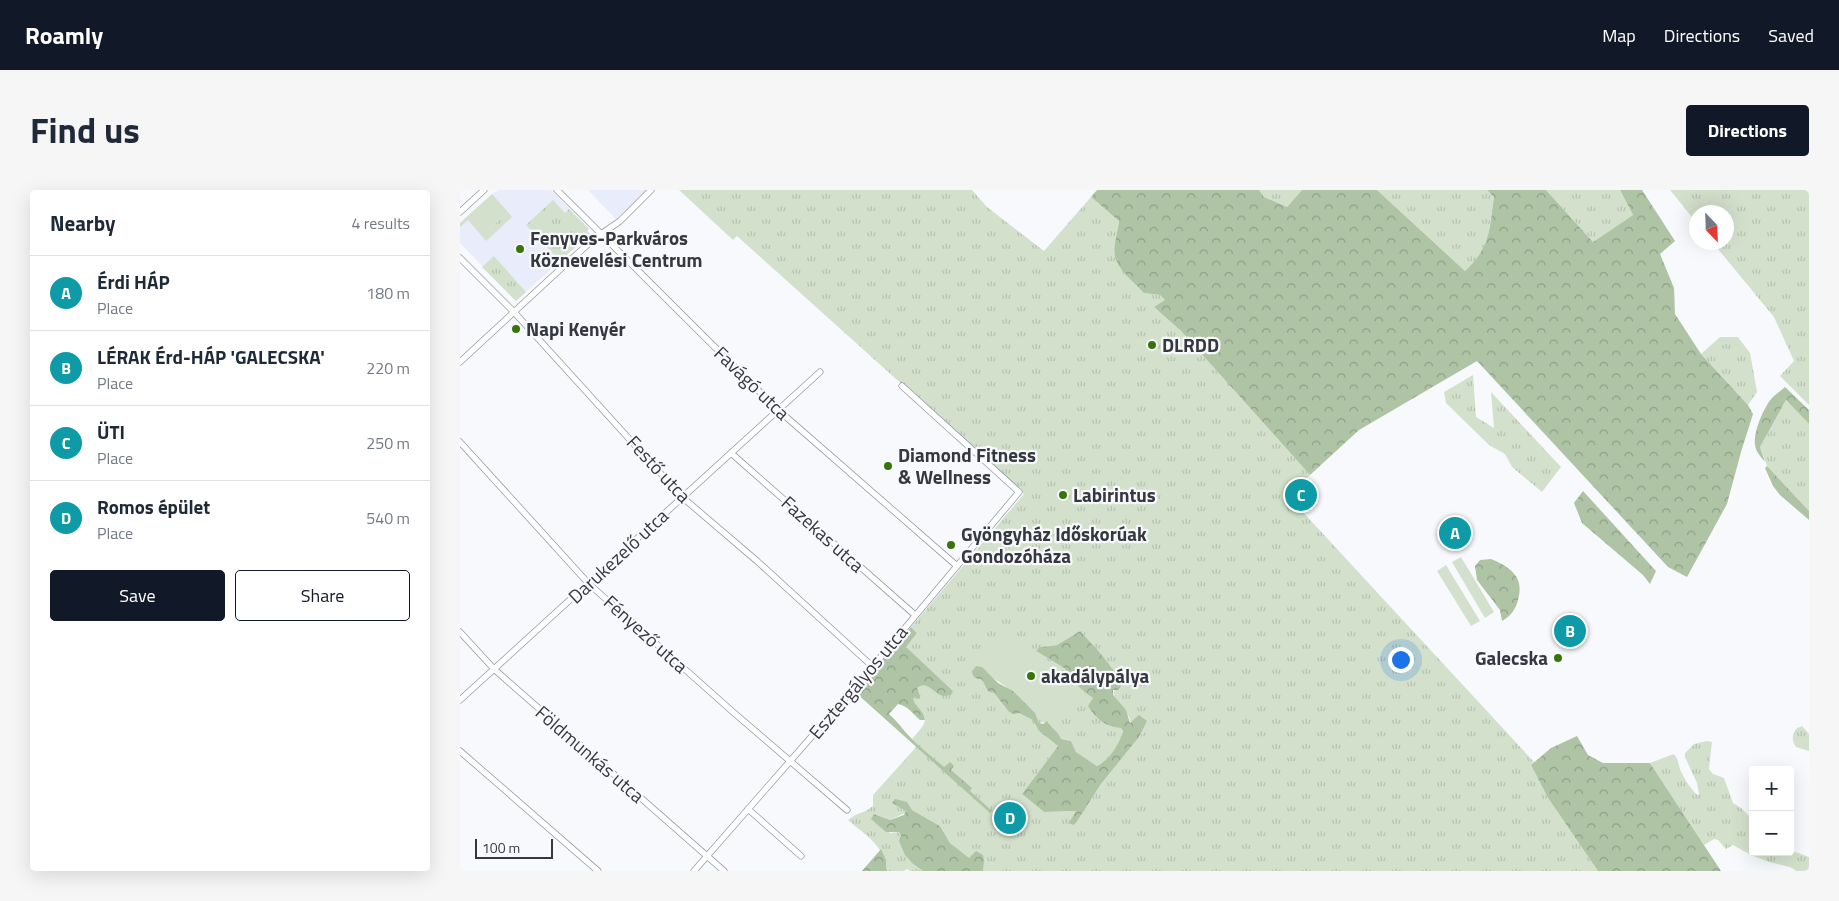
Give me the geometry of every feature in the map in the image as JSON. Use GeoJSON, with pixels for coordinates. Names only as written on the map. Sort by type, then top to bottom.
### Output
{"type":"FeatureCollection","features":[{"type":"Feature","properties":{"kind":"street"},"geometry":{"type":"LineString","coordinates":[[460,212],[484,190]]}},
{"type":"Feature","properties":{"kind":"street","name":"Favágó utca"},"geometry":{"type":"LineString","coordinates":[[557,190],[777,410],[957,566]]}},
{"type":"Feature","properties":{"kind":"street"},"geometry":{"type":"LineString","coordinates":[[460,362],[601,234],[620,221],[652,190]]}},
{"type":"Feature","properties":{"kind":"street","name":"Festő utca"},"geometry":{"type":"LineString","coordinates":[[460,258],[514,312],[682,497],[758,561],[872,666]]}},
{"type":"Feature","properties":{"kind":"street","name":"Darukezelő utca"},"geometry":{"type":"LineString","coordinates":[[460,700],[820,372]]}},
{"type":"Feature","properties":{"kind":"street","name":"Esztergályos utca"},"geometry":{"type":"LineString","coordinates":[[694,871],[1020,492],[902,386]]}},
{"type":"Feature","properties":{"kind":"street","name":"Fényező utca"},"geometry":{"type":"LineString","coordinates":[[460,442],[589,584],[847,810]]}},
{"type":"Feature","properties":{"kind":"street","name":"Fazekas utca"},"geometry":{"type":"LineString","coordinates":[[731,453],[915,615]]}},
{"type":"Feature","properties":{"kind":"street","name":"Földmunkás utca"},"geometry":{"type":"LineString","coordinates":[[460,632],[494,669],[724,871]]}},
{"type":"Feature","properties":{"kind":"street"},"geometry":{"type":"LineString","coordinates":[[460,750],[598,871]]}},
{"type":"Feature","properties":{"kind":"street"},"geometry":{"type":"LineString","coordinates":[[748,809],[801,856]]}},
{"type":"Feature","properties":{"kind":"shaded area","name":"Fenyves-Parkváros Köznevelési Centrum"},"geometry":{"type":"Polygon","coordinates":[[[499,190],[551,190],[589,229],[587,231],[590,234],[516,301],[460,243],[460,223],[499,190]]]}},
{"type":"Feature","properties":{"kind":"shaded area"},"geometry":{"type":"Polygon","coordinates":[[[588,190],[646,190],[616,219],[588,190]]]}},
{"type":"Feature","properties":{"kind":"green space"},"geometry":{"type":"Polygon","coordinates":[[[679,190],[972,190],[987,207],[1044,251],[1091,197],[1119,221],[1115,246],[1144,293],[1160,295],[1166,301],[1154,307],[1181,331],[1310,475],[1288,496],[1534,762],[1531,765],[1548,798],[1598,871],[983,871],[950,843],[940,826],[912,810],[890,820],[874,814],[890,833],[899,832],[913,864],[923,871],[910,871],[907,869],[904,871],[886,871],[885,862],[878,848],[868,836],[848,820],[873,806],[873,795],[918,745],[912,739],[920,730],[925,719],[915,704],[913,697],[915,697],[917,688],[929,686],[953,691],[905,647],[917,633],[911,627],[1024,494],[737,236],[733,240],[679,190]],[[1080,631],[1057,645],[1046,646],[1036,651],[1064,668],[1081,690],[1093,698],[1092,712],[1098,718],[1108,725],[1121,728],[1123,731],[1113,752],[1097,766],[1076,752],[1071,741],[1061,739],[1047,722],[1039,723],[1036,717],[1005,686],[993,678],[981,679],[989,692],[994,693],[1009,712],[1019,713],[1033,719],[1039,731],[1058,746],[1022,794],[1044,812],[1076,811],[1076,823],[1101,784],[1142,733],[1135,720],[1131,723],[1129,717],[1113,695],[1118,677],[1080,631]]]}},
{"type":"Feature","properties":{"kind":"green space"},"geometry":{"type":"Polygon","coordinates":[[[1097,190],[1259,190],[1264,197],[1287,207],[1302,190],[1377,190],[1465,271],[1480,254],[1487,237],[1494,197],[1487,190],[1546,190],[1593,242],[1633,215],[1620,190],[1642,190],[1675,241],[1660,254],[1674,288],[1675,314],[1701,354],[1748,405],[1753,414],[1727,504],[1687,577],[1668,567],[1477,361],[1359,430],[1310,475],[1181,331],[1154,307],[1165,300],[1160,295],[1144,293],[1123,271],[1115,256],[1119,221],[1091,197],[1097,190]]]}},
{"type":"Feature","properties":{"kind":"green space"},"geometry":{"type":"Polygon","coordinates":[[[1259,190],[1302,190],[1287,207],[1264,197],[1259,190]]]}},
{"type":"Feature","properties":{"kind":"green space"},"geometry":{"type":"Polygon","coordinates":[[[1377,190],[1487,190],[1494,197],[1488,237],[1481,255],[1465,271],[1377,190]]]}},
{"type":"Feature","properties":{"kind":"green space"},"geometry":{"type":"Polygon","coordinates":[[[1546,190],[1620,190],[1633,215],[1593,242],[1546,190]]]}},
{"type":"Feature","properties":{"kind":"green space"},"geometry":{"type":"Polygon","coordinates":[[[1670,190],[1809,190],[1809,405],[1780,376],[1794,361],[1774,317],[1719,250],[1734,250],[1734,205],[1689,205],[1689,213],[1670,190]]]}},
{"type":"Feature","properties":{"kind":"green space"},"geometry":{"type":"Polygon","coordinates":[[[492,194],[508,212],[490,228],[495,233],[486,241],[468,220],[460,227],[460,223],[492,194]]]}},
{"type":"Feature","properties":{"kind":"green space"},"geometry":{"type":"Polygon","coordinates":[[[553,200],[565,213],[569,209],[589,229],[587,231],[590,234],[560,261],[526,225],[553,200]]]}},
{"type":"Feature","properties":{"kind":"green space"},"geometry":{"type":"Polygon","coordinates":[[[508,212],[512,217],[495,233],[490,228],[508,212]]]}},
{"type":"Feature","properties":{"kind":"green space"},"geometry":{"type":"Polygon","coordinates":[[[494,256],[526,292],[516,301],[482,267],[494,256]]]}},
{"type":"Feature","properties":{"kind":"green space"},"geometry":{"type":"Polygon","coordinates":[[[1720,337],[1738,337],[1750,353],[1757,392],[1748,405],[1701,354],[1720,337]]]}},
{"type":"Feature","properties":{"kind":"green space"},"geometry":{"type":"Polygon","coordinates":[[[1473,375],[1476,417],[1494,428],[1491,392],[1561,467],[1542,492],[1512,467],[1505,454],[1489,445],[1446,403],[1444,392],[1473,375]]]}},
{"type":"Feature","properties":{"kind":"green space"},"geometry":{"type":"Polygon","coordinates":[[[1785,387],[1809,410],[1809,424],[1786,400],[1760,447],[1765,462],[1755,445],[1757,427],[1770,401],[1785,387]]]}},
{"type":"Feature","properties":{"kind":"green space"},"geometry":{"type":"Polygon","coordinates":[[[1786,400],[1809,424],[1809,511],[1767,466],[1760,447],[1786,400]]]}},
{"type":"Feature","properties":{"kind":"green space"},"geometry":{"type":"Polygon","coordinates":[[[1767,466],[1809,511],[1809,520],[1780,495],[1773,486],[1765,468],[1767,466]]]}},
{"type":"Feature","properties":{"kind":"green space"},"geometry":{"type":"Polygon","coordinates":[[[1583,491],[1656,571],[1650,584],[1643,575],[1582,523],[1574,503],[1583,491]]]}},
{"type":"Feature","properties":{"kind":"green space"},"geometry":{"type":"Polygon","coordinates":[[[1461,557],[1494,612],[1485,618],[1452,562],[1461,557]]]}},
{"type":"Feature","properties":{"kind":"green space"},"geometry":{"type":"Polygon","coordinates":[[[1491,559],[1510,569],[1518,579],[1520,592],[1516,607],[1502,621],[1500,610],[1477,580],[1475,566],[1480,560],[1491,559]]]}},
{"type":"Feature","properties":{"kind":"green space"},"geometry":{"type":"Polygon","coordinates":[[[1446,565],[1480,621],[1471,626],[1437,571],[1446,565]]]}},
{"type":"Feature","properties":{"kind":"green space","name":"akadálypálya"},"geometry":{"type":"Polygon","coordinates":[[[1005,626],[1085,692],[1057,726],[976,661],[1005,626]]]}},
{"type":"Feature","properties":{"kind":"green space"},"geometry":{"type":"Polygon","coordinates":[[[911,627],[917,633],[906,647],[953,691],[951,695],[943,696],[924,685],[917,688],[920,696],[919,699],[913,697],[925,720],[920,720],[908,708],[898,704],[889,714],[915,742],[944,767],[950,762],[954,766],[951,770],[972,788],[970,791],[992,811],[990,813],[855,692],[911,627]]]}},
{"type":"Feature","properties":{"kind":"green space"},"geometry":{"type":"Polygon","coordinates":[[[1080,631],[1103,657],[1118,678],[1121,686],[1118,690],[1113,690],[1113,695],[1126,710],[1130,723],[1139,715],[1147,721],[1139,737],[1101,784],[1073,825],[1069,823],[1076,811],[1044,812],[1022,794],[1058,746],[1039,731],[1033,720],[1019,713],[1009,712],[994,693],[989,692],[981,679],[977,679],[972,672],[976,666],[982,667],[998,683],[1013,691],[1035,713],[1039,723],[1043,724],[1047,721],[1061,739],[1071,741],[1076,752],[1097,766],[1106,760],[1113,751],[1123,731],[1121,728],[1106,724],[1098,718],[1088,706],[1093,698],[1081,690],[1064,668],[1036,651],[1040,647],[1057,645],[1080,631]]]}},
{"type":"Feature","properties":{"kind":"green space","name":"akadálypálya"},"geometry":{"type":"Polygon","coordinates":[[[959,687],[1039,753],[1034,759],[954,693],[959,687]]]}},
{"type":"Feature","properties":{"kind":"green space"},"geometry":{"type":"Polygon","coordinates":[[[1802,726],[1809,734],[1809,751],[1796,747],[1793,742],[1794,733],[1797,728],[1802,726]]]}},
{"type":"Feature","properties":{"kind":"green space"},"geometry":{"type":"Polygon","coordinates":[[[1577,736],[1588,755],[1603,763],[1650,763],[1721,871],[1598,871],[1548,798],[1531,765],[1551,748],[1577,736]]]}},
{"type":"Feature","properties":{"kind":"green space"},"geometry":{"type":"Polygon","coordinates":[[[1707,741],[1712,742],[1709,769],[1713,774],[1724,778],[1733,803],[1749,816],[1749,854],[1733,845],[1726,849],[1718,840],[1714,839],[1704,845],[1650,763],[1674,754],[1685,779],[1697,795],[1699,794],[1697,783],[1685,757],[1685,753],[1694,744],[1707,741]]]}},
{"type":"Feature","properties":{"kind":"green space"},"geometry":{"type":"Polygon","coordinates":[[[895,799],[907,802],[912,810],[940,826],[950,843],[969,858],[976,851],[983,855],[983,871],[923,871],[913,864],[905,855],[899,841],[901,836],[899,832],[886,832],[871,819],[874,814],[890,820],[904,815],[906,811],[892,803],[895,799]]]}},
{"type":"Feature","properties":{"kind":"green space"},"geometry":{"type":"Polygon","coordinates":[[[881,849],[886,860],[886,871],[862,871],[881,849]]]}},
{"type":"Feature","properties":{"kind":"green space"},"geometry":{"type":"Polygon","coordinates":[[[1794,851],[1809,857],[1809,871],[1796,871],[1790,867],[1754,856],[1794,856],[1794,851]]]}},
{"type":"Feature","properties":{"kind":"place","name":"Fenyves-Parkváros Köznevelési Centrum"},"geometry":{"type":"Point","coordinates":[520,249]}},
{"type":"Feature","properties":{"kind":"place","name":"Napi Kenyér"},"geometry":{"type":"Point","coordinates":[516,329]}},
{"type":"Feature","properties":{"kind":"place","name":"DLRDD"},"geometry":{"type":"Point","coordinates":[1152,345]}},
{"type":"Feature","properties":{"kind":"place","name":"Diamond Fitness & Wellness"},"geometry":{"type":"Point","coordinates":[888,466]}},
{"type":"Feature","properties":{"kind":"place","name":"Labirintus"},"geometry":{"type":"Point","coordinates":[1063,495]}},
{"type":"Feature","properties":{"kind":"place","name":"ÜTI"},"geometry":{"type":"Point","coordinates":[1301,495]}},
{"type":"Feature","properties":{"kind":"place","name":"Érdi HÁP"},"geometry":{"type":"Point","coordinates":[1455,533]}},
{"type":"Feature","properties":{"kind":"place","name":"Gyöngyház Időskorúak Gondozóháza"},"geometry":{"type":"Point","coordinates":[951,545]}},
{"type":"Feature","properties":{"kind":"place","name":"LÉRAK Érd-HÁP 'GALECSKA'"},"geometry":{"type":"Point","coordinates":[1570,631]}},
{"type":"Feature","properties":{"kind":"place","name":"Galecska"},"geometry":{"type":"Point","coordinates":[1558,658]}},
{"type":"Feature","properties":{"kind":"place","name":"akadálypálya"},"geometry":{"type":"Point","coordinates":[1031,676]}},
{"type":"Feature","properties":{"kind":"place","name":"Romos épület"},"geometry":{"type":"Point","coordinates":[1010,818]}}]}
